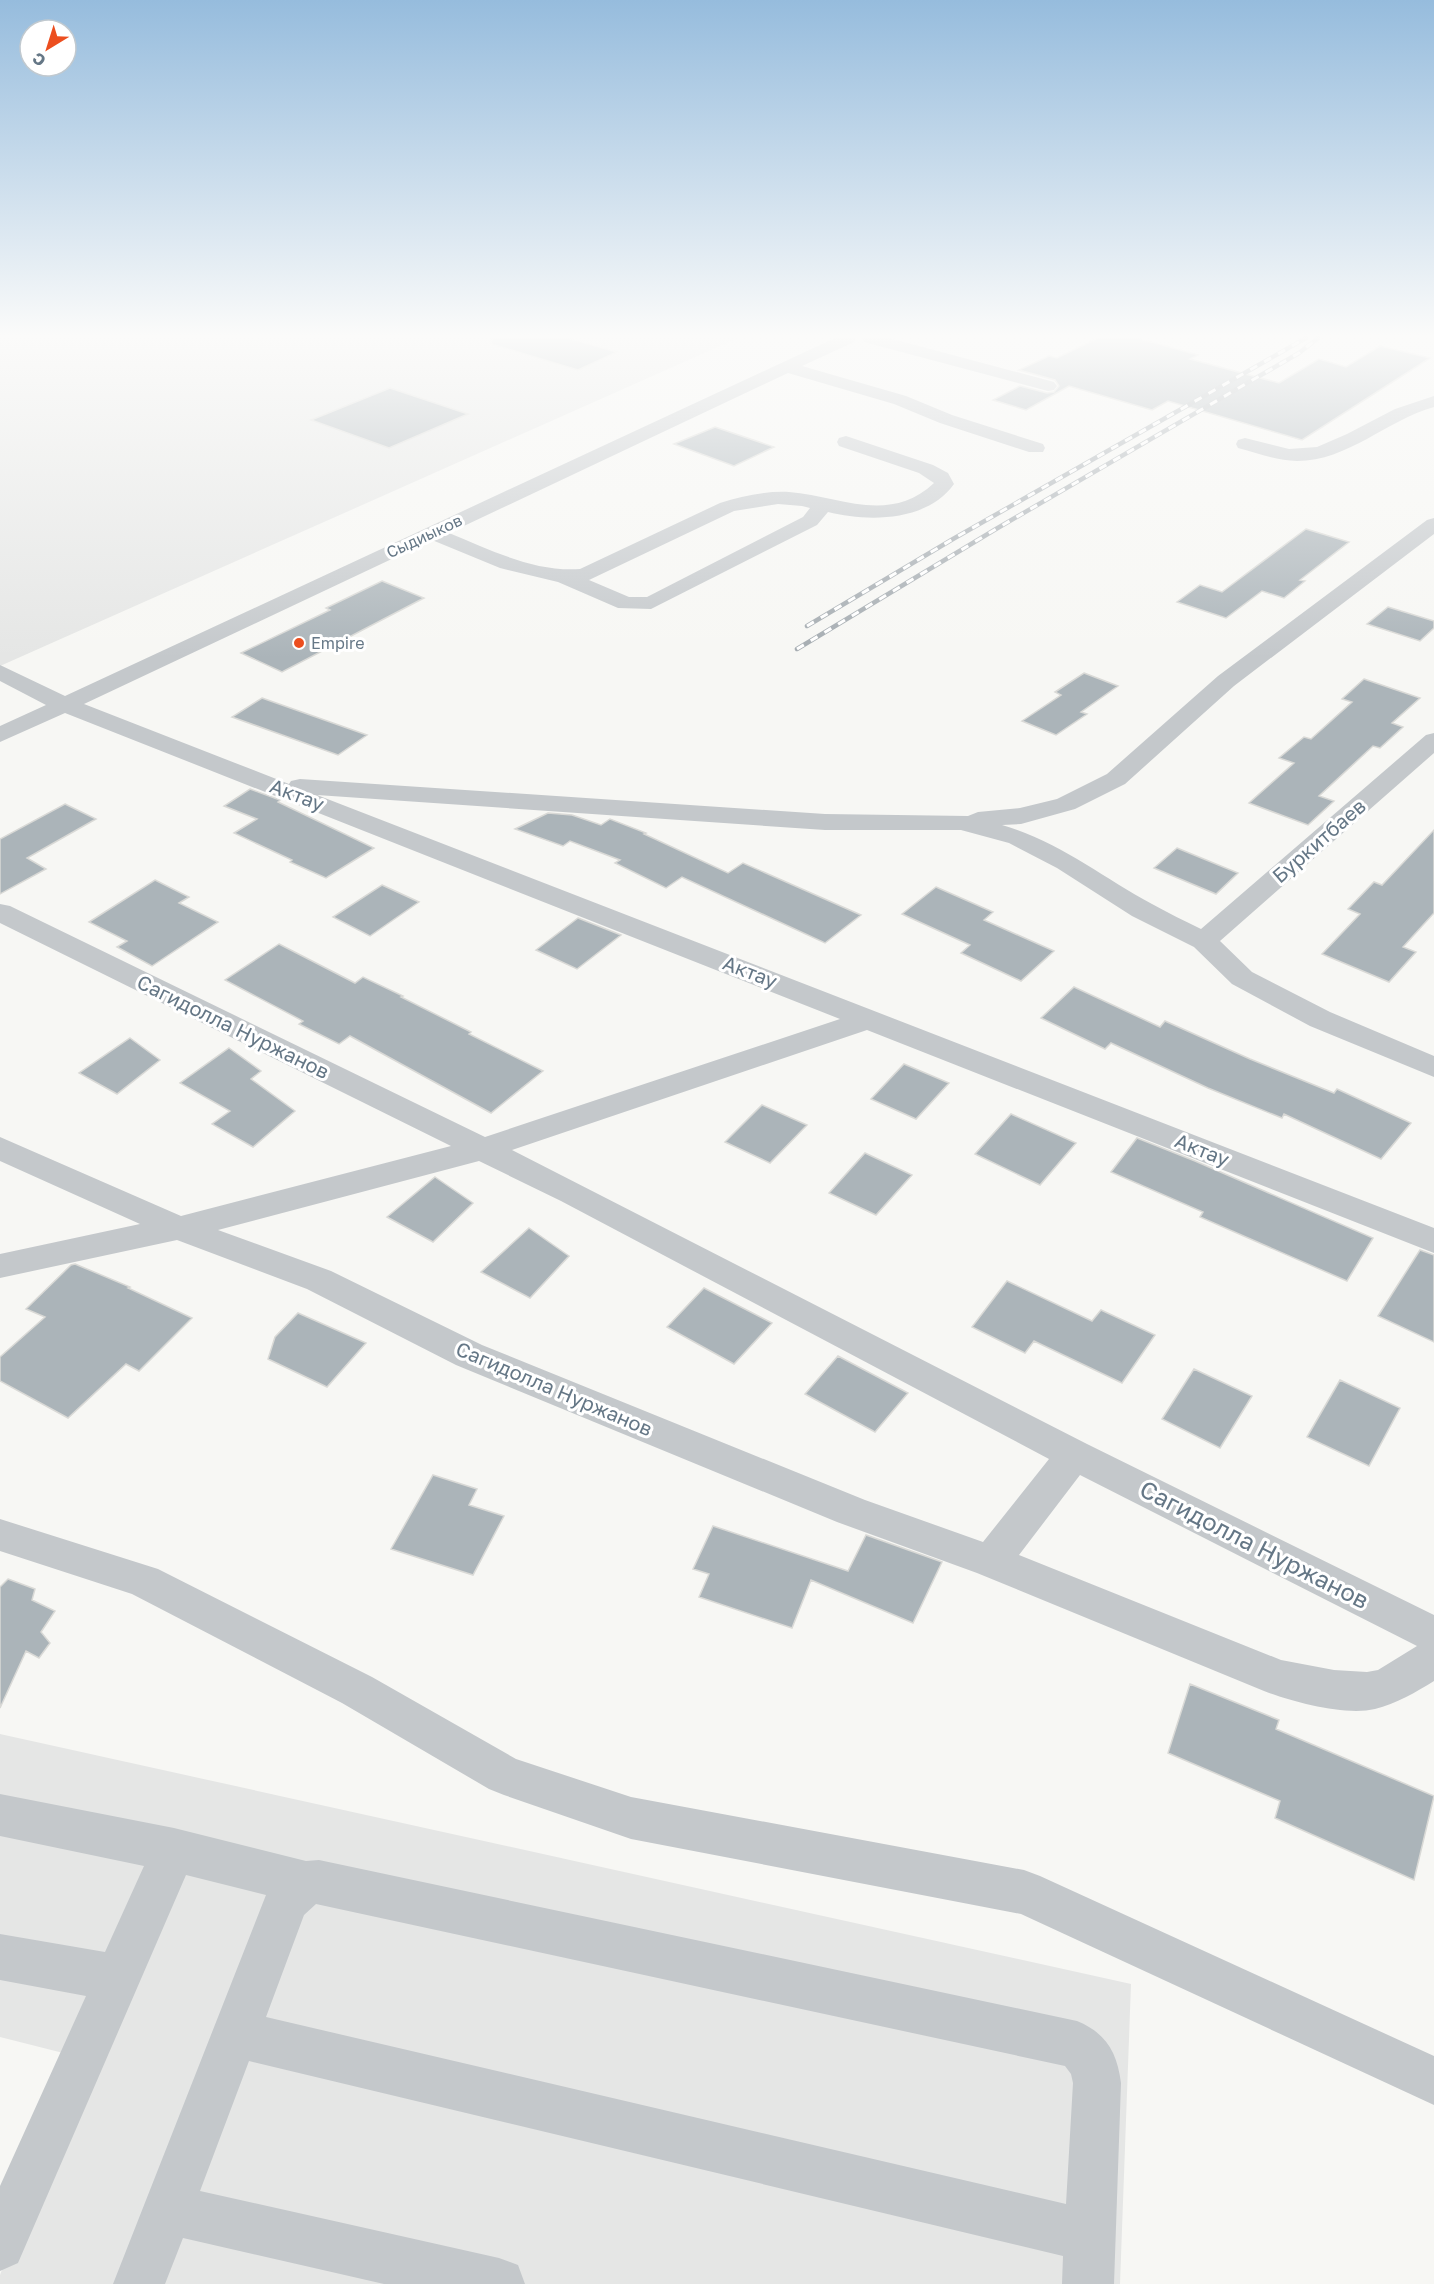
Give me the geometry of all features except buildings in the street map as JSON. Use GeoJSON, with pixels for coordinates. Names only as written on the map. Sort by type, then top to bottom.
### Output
{"type":"FeatureCollection","features":[{"type":"Feature","properties":{"kind":"street","name":"Сыдиыков"},"geometry":{"type":"LineString","coordinates":[[0,735],[621,445]]}},
{"type":"Feature","properties":{"kind":"street"},"geometry":{"type":"LineString","coordinates":[[566,578],[584,575],[736,504],[768,498],[817,501],[863,512],[885,511],[915,506],[934,495],[944,484],[941,477],[926,469],[854,445]]}},
{"type":"Feature","properties":{"kind":"street"},"geometry":{"type":"LineString","coordinates":[[1025,445],[1036,448]]}},
{"type":"Feature","properties":{"kind":"street"},"geometry":{"type":"LineString","coordinates":[[1247,445],[1277,453],[1304,455],[1336,445]]}},
{"type":"Feature","properties":{"kind":"street"},"geometry":{"type":"LineString","coordinates":[[432,533],[526,570],[566,578],[626,603],[651,603],[810,521],[820,509],[817,501]]}},
{"type":"Feature","properties":{"kind":"street"},"geometry":{"type":"LineString","coordinates":[[270,784],[825,822],[962,822],[1021,816],[1066,804],[1116,779],[1226,681],[1434,524]]}},
{"type":"Feature","properties":{"kind":"street","name":"Актау"},"geometry":{"type":"LineString","coordinates":[[0,672],[65,705],[1434,1241]]}},
{"type":"Feature","properties":{"kind":"street","name":"Буркитбаев"},"geometry":{"type":"LineString","coordinates":[[1204,941],[1434,740]]}},
{"type":"Feature","properties":{"kind":"street"},"geometry":{"type":"LineString","coordinates":[[962,822],[1027,843],[1066,862],[1142,910],[1204,941],[1242,978],[1320,1019],[1434,1067]]}},
{"type":"Feature","properties":{"kind":"street","name":"Сагидолла Нуржанов"},"geometry":{"type":"LineString","coordinates":[[0,912],[572,1193],[1074,1455],[1434,1635]]}},
{"type":"Feature","properties":{"kind":"street"},"geometry":{"type":"LineString","coordinates":[[0,1266],[179,1228],[483,1149],[871,1019]]}},
{"type":"Feature","properties":{"kind":"street","name":"Сагидолла Нуржанов"},"geometry":{"type":"LineString","coordinates":[[0,1148],[179,1228],[319,1280],[480,1360],[851,1511],[991,1561],[1279,1678],[1319,1686],[1369,1691],[1405,1677],[1434,1658]]}},
{"type":"Feature","properties":{"kind":"street"},"geometry":{"type":"LineString","coordinates":[[991,1561],[1074,1455]]}},
{"type":"Feature","properties":{"kind":"street"},"geometry":{"type":"LineString","coordinates":[[0,1535],[144,1581],[357,1690],[504,1774],[631,1818],[1024,1892],[1434,2081]]}},
{"type":"Feature","properties":{"kind":"street"},"geometry":{"type":"LineString","coordinates":[[0,1815],[174,1850],[306,1883],[319,1882],[1077,2045],[1089,2055],[1095,2065],[1097,2083],[1088,2284]]}},
{"type":"Feature","properties":{"kind":"street"},"geometry":{"type":"LineString","coordinates":[[0,2245],[174,1850]]}},
{"type":"Feature","properties":{"kind":"street"},"geometry":{"type":"LineString","coordinates":[[139,2284],[286,1900],[306,1883]]}},
{"type":"Feature","properties":{"kind":"street"},"geometry":{"type":"LineString","coordinates":[[0,1957],[117,1978]]}},
{"type":"Feature","properties":{"kind":"street"},"geometry":{"type":"LineString","coordinates":[[235,2034],[1090,2236]]}},
{"type":"Feature","properties":{"kind":"street"},"geometry":{"type":"LineString","coordinates":[[168,2209],[499,2284]]}},
{"type":"Feature","properties":{"kind":"shaded area"},"geometry":{"type":"Polygon","coordinates":[[[0,445],[498,445],[0,666],[0,445]]]}},
{"type":"Feature","properties":{"kind":"shaded area"},"geometry":{"type":"Polygon","coordinates":[[[0,1734],[1131,1984],[1120,2284],[0,2284],[0,2275],[83,2058],[0,2037],[0,1734]]]}},
{"type":"Feature","properties":{"kind":"railway"},"geometry":{"type":"LineString","coordinates":[[807,626],[1119,445]]}},
{"type":"Feature","properties":{"kind":"railway"},"geometry":{"type":"LineString","coordinates":[[797,649],[1141,445]]}},
{"type":"Feature","properties":{"kind":"place","name":"Empire"},"geometry":{"type":"Point","coordinates":[299,643]}}]}
